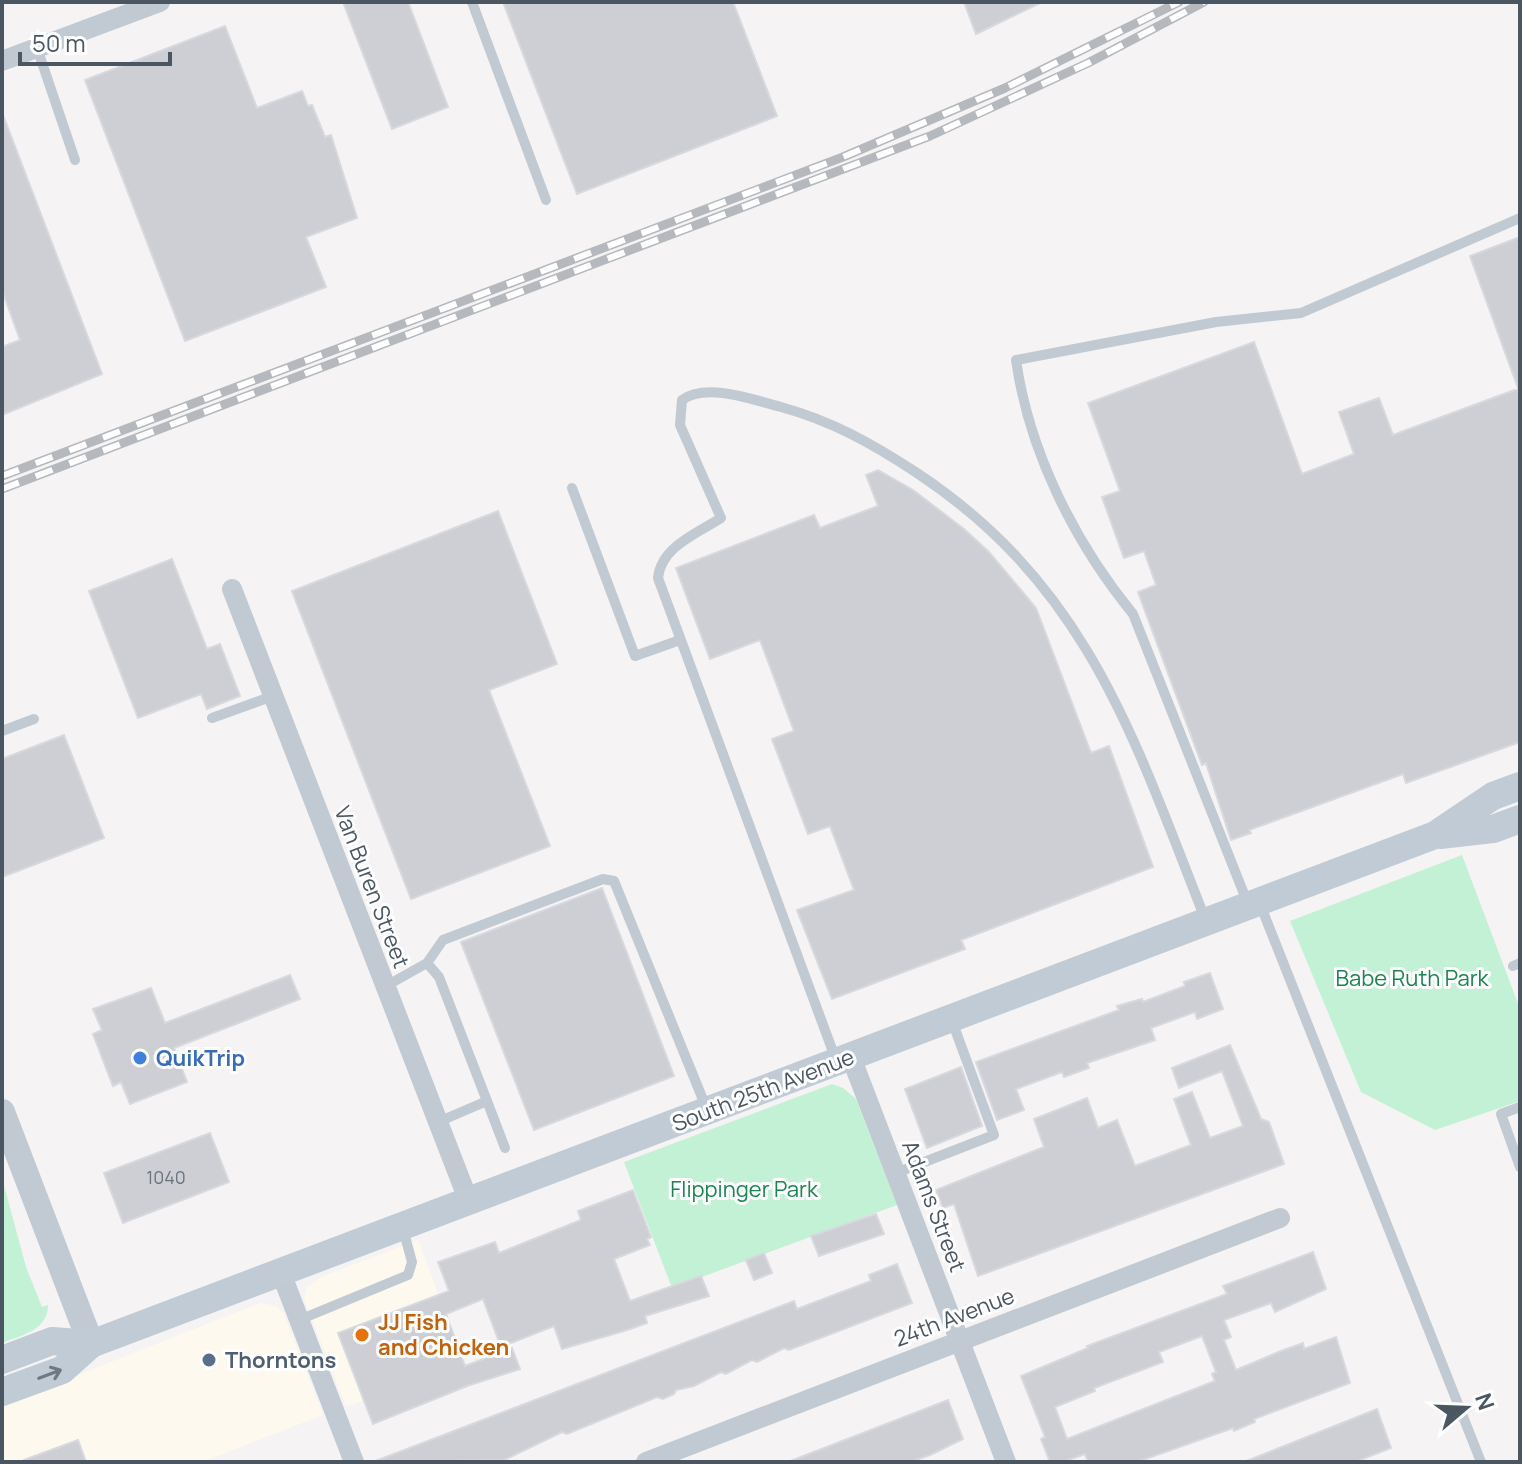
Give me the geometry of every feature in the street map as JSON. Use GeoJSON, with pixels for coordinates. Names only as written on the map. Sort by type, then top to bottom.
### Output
{"type":"FeatureCollection","features":[{"type":"Feature","properties":{"kind":"main road","name":"South 25th Avenue"},"geometry":{"type":"LineString","coordinates":[[2,1392],[62,1370],[91,1344],[1435,835],[1493,796],[1520,786]]}},
{"type":"Feature","properties":{"kind":"main road","name":"South 25th Avenue"},"geometry":{"type":"LineString","coordinates":[[1435,835],[1493,829],[1520,819]]}},
{"type":"Feature","properties":{"kind":"main road","name":"South 25th Avenue"},"geometry":{"type":"LineString","coordinates":[[2,1360],[52,1341],[91,1344]]}},
{"type":"Feature","properties":{"kind":"street"},"geometry":{"type":"LineString","coordinates":[[2,61],[160,2]]}},
{"type":"Feature","properties":{"kind":"street","name":"Van Buren Street"},"geometry":{"type":"LineString","coordinates":[[232,589],[469,1202]]}},
{"type":"Feature","properties":{"kind":"street","name":"Adams Street"},"geometry":{"type":"LineString","coordinates":[[844,1060],[896,1173],[1006,1462]]}},
{"type":"Feature","properties":{"kind":"street"},"geometry":{"type":"LineString","coordinates":[[2,1112],[91,1344]]}},
{"type":"Feature","properties":{"kind":"street","name":"24th Avenue"},"geometry":{"type":"LineString","coordinates":[[646,1462],[1280,1218]]}},
{"type":"Feature","properties":{"kind":"street"},"geometry":{"type":"LineString","coordinates":[[281,1273],[354,1462]]}},
{"type":"Feature","properties":{"kind":"lane"},"geometry":{"type":"LineString","coordinates":[[472,2],[546,200]]}},
{"type":"Feature","properties":{"kind":"lane"},"geometry":{"type":"LineString","coordinates":[[37,48],[75,160]]}},
{"type":"Feature","properties":{"kind":"lane"},"geometry":{"type":"LineString","coordinates":[[1481,1462],[1133,614],[1117,595],[1054,491],[1016,360],[1202,324],[1301,313],[1520,218]]}},
{"type":"Feature","properties":{"kind":"lane"},"geometry":{"type":"LineString","coordinates":[[844,1060],[658,578],[659,563],[670,551],[721,518],[680,425],[682,400],[691,393],[735,397],[811,415],[853,432],[968,509],[1040,580],[1082,638],[1131,730],[1206,922]]}},
{"type":"Feature","properties":{"kind":"lane"},"geometry":{"type":"LineString","coordinates":[[572,488],[635,656],[680,640]]}},
{"type":"Feature","properties":{"kind":"lane"},"geometry":{"type":"LineString","coordinates":[[212,718],[273,696]]}},
{"type":"Feature","properties":{"kind":"lane"},"geometry":{"type":"LineString","coordinates":[[2,731],[34,719]]}},
{"type":"Feature","properties":{"kind":"lane"},"geometry":{"type":"LineString","coordinates":[[386,986],[427,963],[443,940],[603,879],[614,881],[707,1112]]}},
{"type":"Feature","properties":{"kind":"lane"},"geometry":{"type":"LineString","coordinates":[[427,963],[439,977],[505,1148]]}},
{"type":"Feature","properties":{"kind":"lane"},"geometry":{"type":"LineString","coordinates":[[896,1173],[994,1135],[951,1019]]}},
{"type":"Feature","properties":{"kind":"lane"},"geometry":{"type":"LineString","coordinates":[[438,1122],[487,1101]]}},
{"type":"Feature","properties":{"kind":"lane"},"geometry":{"type":"LineString","coordinates":[[1520,1107],[1501,1114],[1520,1167]]}},
{"type":"Feature","properties":{"kind":"lane"},"geometry":{"type":"LineString","coordinates":[[299,1320],[408,1275],[412,1262],[402,1227]]}},
{"type":"Feature","properties":{"kind":"shaded area"},"geometry":{"type":"Polygon","coordinates":[[[418,1240],[465,1364],[346,1407],[304,1299],[306,1288],[321,1277],[418,1240]]]}},
{"type":"Feature","properties":{"kind":"shaded area","name":"Thorntons"},"geometry":{"type":"Polygon","coordinates":[[[260,1303],[276,1306],[284,1314],[323,1415],[202,1462],[2,1462],[2,1405],[260,1303]]]}},
{"type":"Feature","properties":{"kind":"green space","name":"Babe Ruth Park"},"geometry":{"type":"Polygon","coordinates":[[[1462,855],[1520,1009],[1520,1101],[1435,1130],[1361,1092],[1290,921],[1462,855]]]}},
{"type":"Feature","properties":{"kind":"green space","name":"Flippinger Park"},"geometry":{"type":"Polygon","coordinates":[[[832,1084],[843,1088],[856,1099],[897,1205],[672,1288],[624,1162],[832,1084]]]}},
{"type":"Feature","properties":{"kind":"green space"},"geometry":{"type":"Polygon","coordinates":[[[2,1178],[26,1267],[42,1307],[48,1305],[39,1326],[2,1343],[2,1178]]]}},
{"type":"Feature","properties":{"kind":"building"},"geometry":{"type":"Polygon","coordinates":[[[343,2],[408,2],[448,107],[392,129],[343,2]]]}},
{"type":"Feature","properties":{"kind":"building"},"geometry":{"type":"Polygon","coordinates":[[[503,2],[733,2],[777,116],[577,194],[503,2]]]}},
{"type":"Feature","properties":{"kind":"building"},"geometry":{"type":"Polygon","coordinates":[[[964,2],[1042,2],[976,34],[964,2]]]}},
{"type":"Feature","properties":{"kind":"building"},"geometry":{"type":"Polygon","coordinates":[[[225,26],[257,108],[302,91],[308,106],[312,105],[325,137],[331,135],[357,218],[306,237],[326,287],[185,341],[85,80],[225,26]]]}},
{"type":"Feature","properties":{"kind":"building"},"geometry":{"type":"Polygon","coordinates":[[[3,115],[102,374],[2,415],[2,347],[20,340],[2,290],[3,115]]]}},
{"type":"Feature","properties":{"kind":"building"},"geometry":{"type":"Polygon","coordinates":[[[1520,237],[1520,388],[1518,388],[1470,256],[1520,237]]]}},
{"type":"Feature","properties":{"kind":"building"},"geometry":{"type":"Polygon","coordinates":[[[1254,342],[1302,474],[1354,454],[1339,412],[1379,398],[1393,435],[1520,388],[1520,742],[1406,783],[1403,774],[1249,830],[1251,833],[1231,840],[1206,763],[1202,765],[1138,592],[1156,585],[1144,551],[1124,558],[1102,497],[1120,491],[1088,403],[1254,342]]]}},
{"type":"Feature","properties":{"kind":"building"},"geometry":{"type":"Polygon","coordinates":[[[878,470],[913,490],[964,529],[989,552],[1036,608],[1091,753],[1109,746],[1153,867],[961,940],[965,949],[832,999],[797,910],[854,890],[830,826],[808,834],[772,739],[794,731],[760,640],[710,659],[676,568],[814,515],[820,528],[878,506],[866,475],[878,470]]]}},
{"type":"Feature","properties":{"kind":"building"},"geometry":{"type":"Polygon","coordinates":[[[498,511],[557,664],[489,690],[550,846],[411,899],[292,591],[498,511]]]}},
{"type":"Feature","properties":{"kind":"building"},"geometry":{"type":"Polygon","coordinates":[[[172,559],[207,649],[220,644],[240,696],[207,709],[201,694],[138,718],[89,591],[172,559]]]}},
{"type":"Feature","properties":{"kind":"building"},"geometry":{"type":"Polygon","coordinates":[[[64,735],[104,838],[2,877],[2,759],[64,735]]]}},
{"type":"Feature","properties":{"kind":"building"},"geometry":{"type":"Polygon","coordinates":[[[602,888],[674,1076],[534,1130],[461,942],[602,888]]]}},
{"type":"Feature","properties":{"kind":"building"},"geometry":{"type":"Polygon","coordinates":[[[1210,973],[1223,1009],[1197,1019],[1195,1012],[1151,1028],[1155,1040],[1087,1063],[1089,1068],[1064,1077],[1062,1072],[1016,1089],[1024,1110],[997,1120],[976,1062],[1119,1010],[1117,1006],[1142,999],[1143,1002],[1210,973]]]}},
{"type":"Feature","properties":{"kind":"building","name":"QuikTrip"},"geometry":{"type":"Polygon","coordinates":[[[290,975],[300,999],[174,1048],[187,1082],[130,1104],[121,1082],[113,1086],[93,1034],[102,1030],[93,1009],[151,988],[165,1023],[290,975]]]}},
{"type":"Feature","properties":{"kind":"building"},"geometry":{"type":"Polygon","coordinates":[[[1230,1045],[1261,1119],[1269,1122],[1284,1164],[978,1276],[954,1204],[943,1208],[936,1190],[1044,1147],[1034,1119],[1087,1098],[1098,1128],[1117,1120],[1135,1166],[1191,1145],[1174,1099],[1192,1092],[1210,1138],[1243,1126],[1222,1071],[1179,1088],[1172,1068],[1230,1045]]]}},
{"type":"Feature","properties":{"kind":"building"},"geometry":{"type":"Polygon","coordinates":[[[961,1067],[982,1126],[927,1148],[905,1089],[961,1067]]]}},
{"type":"Feature","properties":{"kind":"building","name":"QuikTrip"},"geometry":{"type":"Polygon","coordinates":[[[210,1133],[229,1182],[123,1223],[104,1173],[210,1133]]]}},
{"type":"Feature","properties":{"kind":"building"},"geometry":{"type":"Polygon","coordinates":[[[633,1190],[651,1237],[647,1239],[650,1245],[614,1259],[630,1301],[701,1276],[709,1296],[645,1316],[647,1323],[562,1349],[554,1326],[501,1347],[483,1299],[446,1314],[465,1366],[512,1348],[520,1369],[467,1386],[373,1424],[338,1333],[449,1291],[438,1262],[495,1242],[499,1253],[581,1220],[578,1211],[633,1190]]]}},
{"type":"Feature","properties":{"kind":"building"},"geometry":{"type":"Polygon","coordinates":[[[876,1214],[884,1234],[819,1256],[811,1236],[876,1214]]]}},
{"type":"Feature","properties":{"kind":"building"},"geometry":{"type":"Polygon","coordinates":[[[1313,1252],[1326,1289],[1275,1312],[1271,1303],[1224,1320],[1231,1337],[1224,1340],[1236,1370],[1303,1343],[1304,1349],[1336,1337],[1350,1383],[1254,1419],[1255,1422],[1234,1431],[1233,1428],[1137,1462],[1088,1462],[1085,1454],[1063,1462],[1050,1462],[1041,1439],[1045,1437],[1021,1376],[1087,1346],[1227,1294],[1223,1286],[1313,1252]],[[1202,1336],[1159,1352],[1163,1362],[1094,1388],[1095,1391],[1055,1407],[1067,1439],[1215,1381],[1212,1374],[1216,1372],[1202,1336]]]}},
{"type":"Feature","properties":{"kind":"building"},"geometry":{"type":"Polygon","coordinates":[[[764,1253],[772,1273],[754,1280],[746,1260],[764,1253]]]}},
{"type":"Feature","properties":{"kind":"building"},"geometry":{"type":"Polygon","coordinates":[[[897,1264],[912,1303],[789,1350],[784,1348],[757,1362],[752,1360],[726,1374],[721,1372],[694,1386],[676,1390],[663,1399],[657,1397],[567,1434],[562,1432],[504,1460],[373,1462],[794,1301],[797,1309],[871,1281],[869,1275],[897,1264]]]}},
{"type":"Feature","properties":{"kind":"building"},"geometry":{"type":"Polygon","coordinates":[[[948,1400],[963,1439],[930,1455],[910,1462],[788,1462],[948,1400]]]}},
{"type":"Feature","properties":{"kind":"building"},"geometry":{"type":"Polygon","coordinates":[[[1377,1409],[1391,1448],[1355,1462],[1244,1462],[1377,1409]]]}},
{"type":"Feature","properties":{"kind":"building"},"geometry":{"type":"Polygon","coordinates":[[[78,1440],[86,1462],[24,1462],[24,1460],[78,1440]]]}},
{"type":"Feature","properties":{"kind":"railway"},"geometry":{"type":"LineString","coordinates":[[2,476],[843,157],[1005,88],[1179,2]]}},
{"type":"Feature","properties":{"kind":"railway"},"geometry":{"type":"LineString","coordinates":[[2,489],[930,136],[1088,63],[1204,2]]}},
{"type":"Feature","properties":{"kind":"place","name":"QuikTrip"},"geometry":{"type":"Point","coordinates":[140,1058]}},
{"type":"Feature","properties":{"kind":"place","name":"JJ Fish and Chicken"},"geometry":{"type":"Point","coordinates":[362,1335]}},
{"type":"Feature","properties":{"kind":"place","name":"Thorntons"},"geometry":{"type":"Point","coordinates":[209,1360]}}]}
